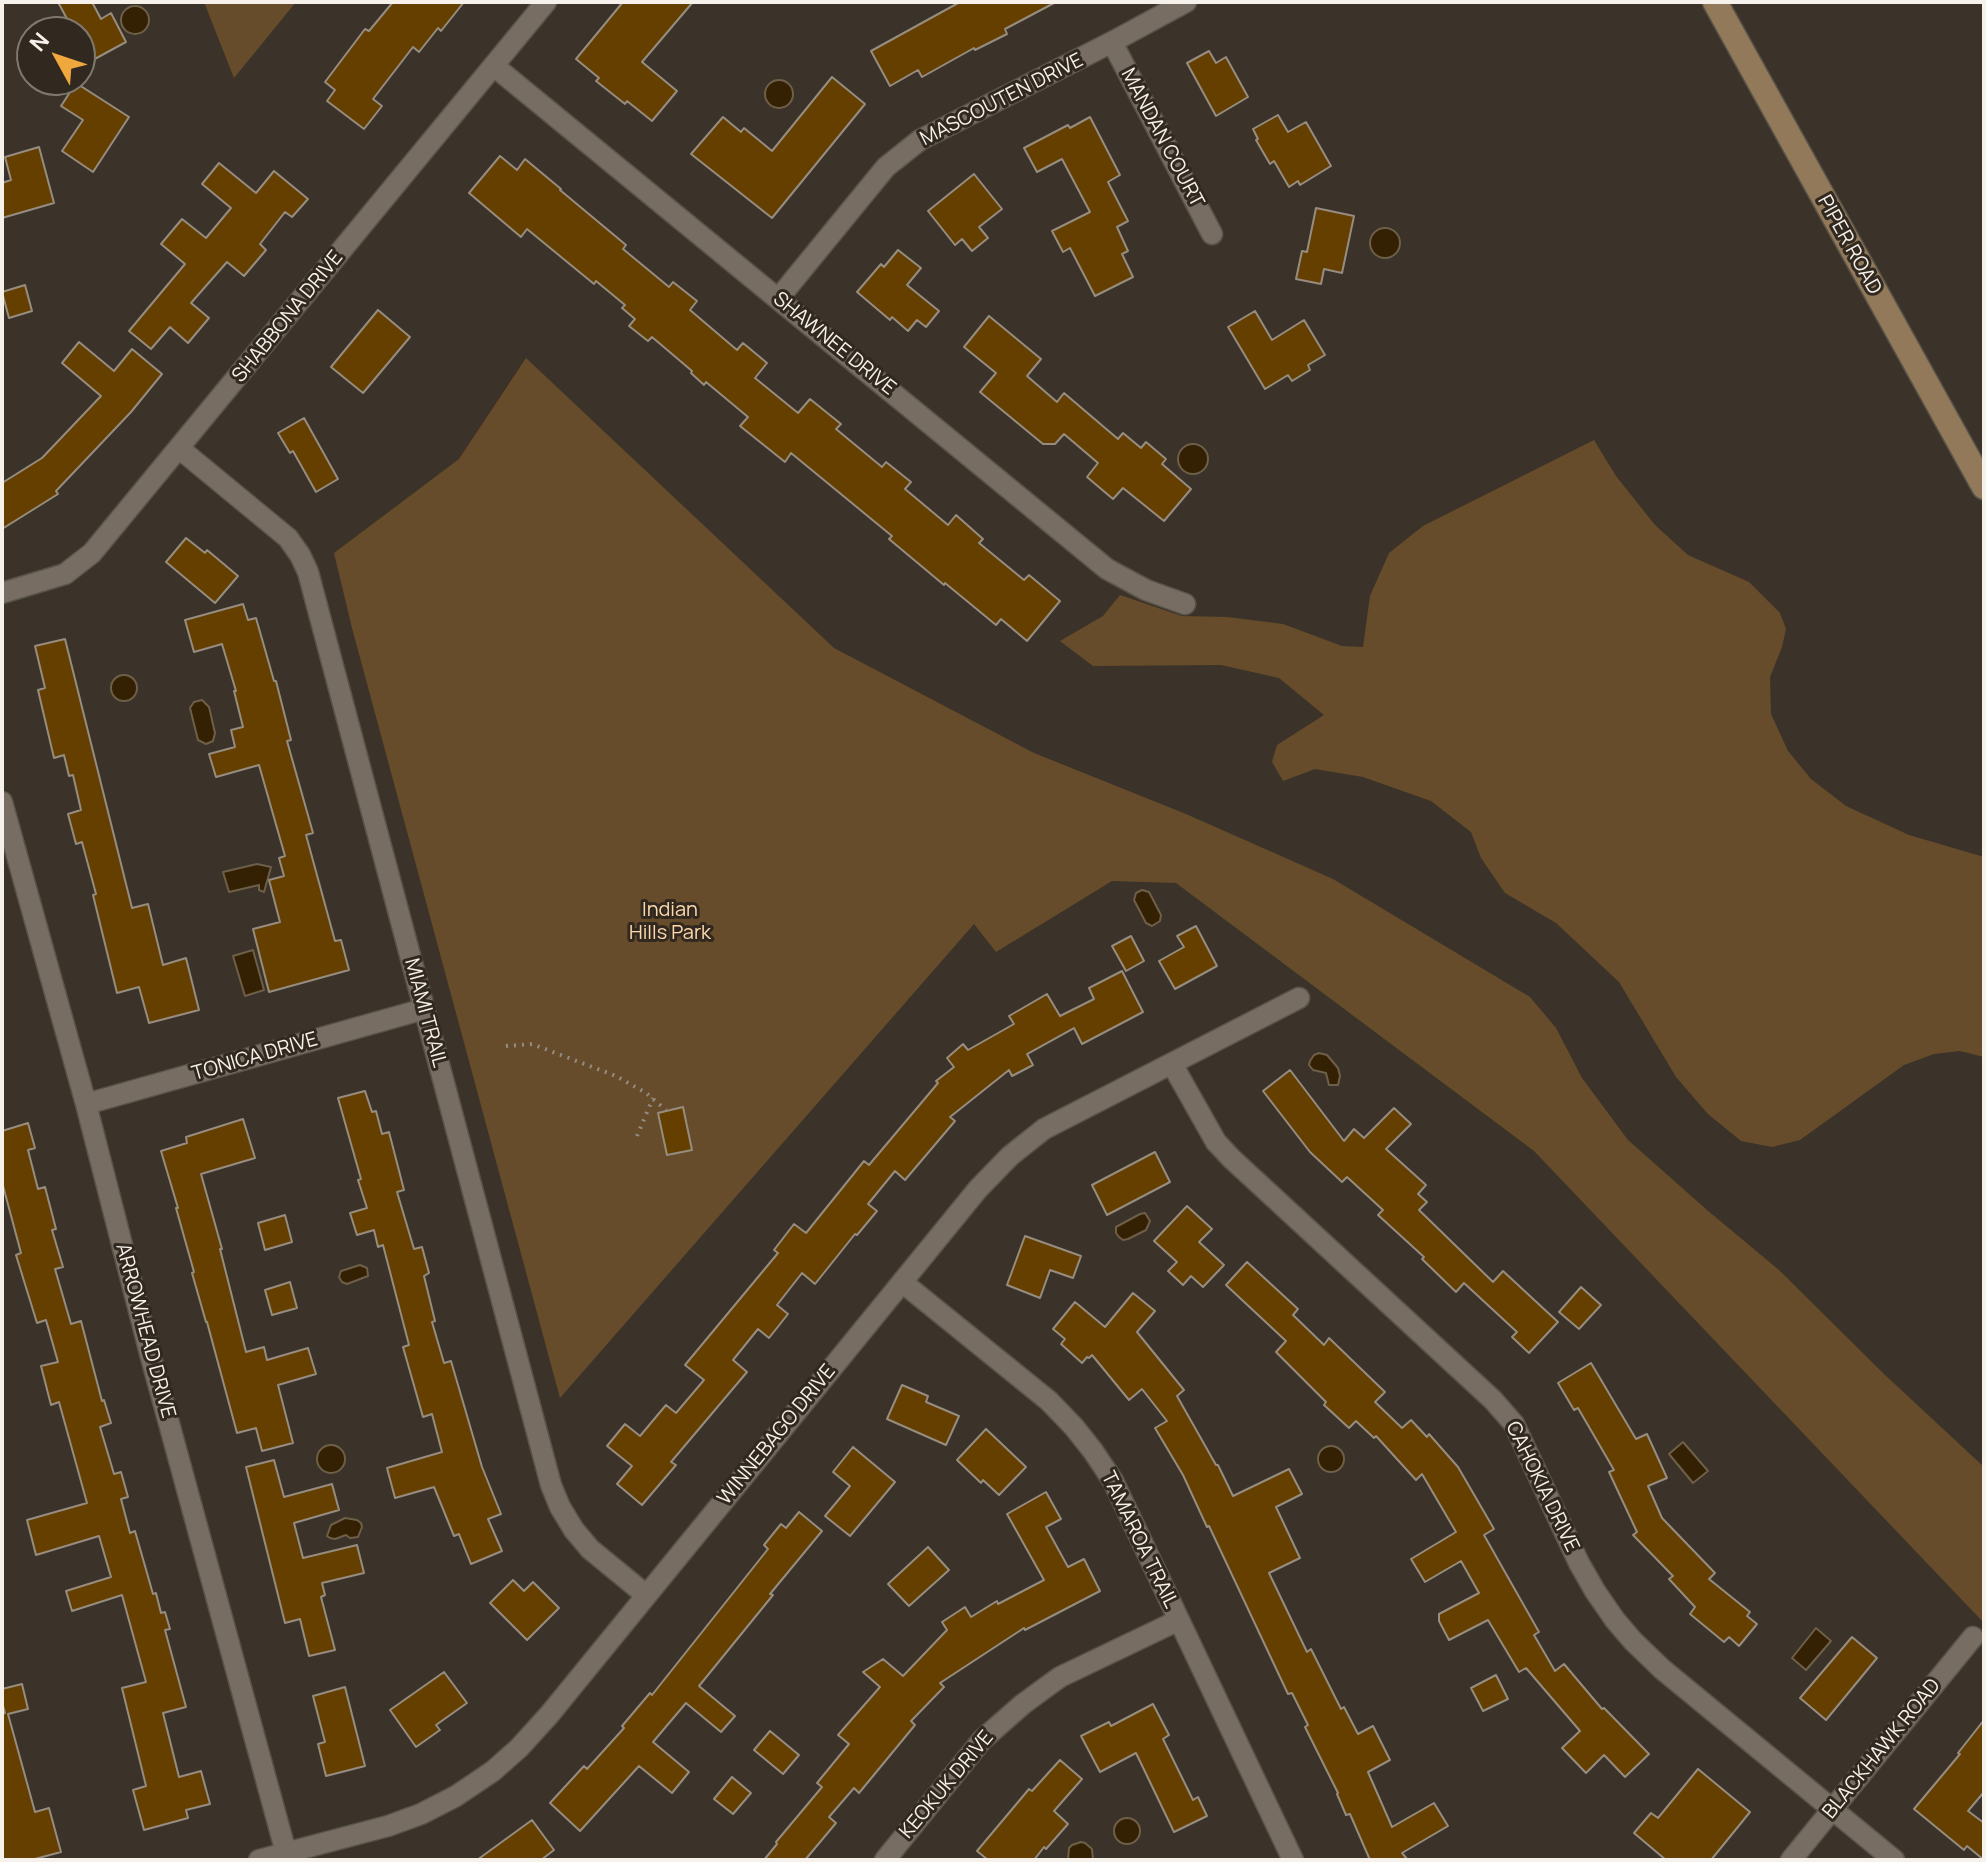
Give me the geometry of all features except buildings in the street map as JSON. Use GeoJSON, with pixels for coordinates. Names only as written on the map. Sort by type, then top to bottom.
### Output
{"type":"FeatureCollection","features":[{"type":"Feature","properties":{"kind":"street","name":"SHABBONA DRIVE"},"geometry":{"type":"LineString","coordinates":[[2,593],[65,574],[92,553],[116,527],[546,2]]}},
{"type":"Feature","properties":{"kind":"street","name":"MASCOUTEN DRIVE"},"geometry":{"type":"LineString","coordinates":[[778,299],[886,167],[920,140],[1186,2]]}},
{"type":"Feature","properties":{"kind":"street","name":"PIPER ROAD"},"geometry":{"type":"LineString","coordinates":[[1715,2],[1984,487]]}},
{"type":"Feature","properties":{"kind":"street","name":"MANDAN COURT"},"geometry":{"type":"LineString","coordinates":[[1112,42],[1212,234]]}},
{"type":"Feature","properties":{"kind":"street","name":"SHAWNEE DRIVE"},"geometry":{"type":"LineString","coordinates":[[494,66],[1107,569],[1146,590],[1185,604]]}},
{"type":"Feature","properties":{"kind":"street","name":"MIAMI TRAIL"},"geometry":{"type":"LineString","coordinates":[[180,449],[288,538],[308,572],[551,1485],[574,1530],[590,1549],[646,1595]]}},
{"type":"Feature","properties":{"kind":"street","name":"ARROWHEAD DRIVE"},"geometry":{"type":"LineString","coordinates":[[2,802],[287,1856]]}},
{"type":"Feature","properties":{"kind":"street","name":"WINNEBAGO DRIVE"},"geometry":{"type":"LineString","coordinates":[[259,1860],[287,1856],[421,1814],[456,1796],[493,1771],[549,1715],[978,1189],[1010,1156],[1044,1129],[1299,998]]}},
{"type":"Feature","properties":{"kind":"street","name":"TONICA DRIVE"},"geometry":{"type":"LineString","coordinates":[[86,1104],[424,1009]]}},
{"type":"Feature","properties":{"kind":"street","name":"CAHOKIA DRIVE"},"geometry":{"type":"LineString","coordinates":[[1172,1064],[1216,1142],[1493,1400],[1514,1424],[1579,1563],[1615,1620],[1633,1641],[1662,1669],[1894,1860]]}},
{"type":"Feature","properties":{"kind":"street","name":"TAMAROA TRAIL"},"geometry":{"type":"LineString","coordinates":[[902,1282],[1049,1401],[1093,1451],[1113,1481],[1293,1860]]}},
{"type":"Feature","properties":{"kind":"street","name":"KEOKUK DRIVE"},"geometry":{"type":"LineString","coordinates":[[885,1860],[982,1740],[1023,1704],[1060,1677],[1179,1620]]}},
{"type":"Feature","properties":{"kind":"street","name":"BLACKHAWK ROAD"},"geometry":{"type":"LineString","coordinates":[[1791,1860],[1973,1637]]}},
{"type":"Feature","properties":{"kind":"path"},"geometry":{"type":"LineString","coordinates":[[506,1046],[532,1044],[616,1076],[646,1093],[666,1110]]}},
{"type":"Feature","properties":{"kind":"path"},"geometry":{"type":"LineString","coordinates":[[637,1136],[653,1098]]}},
{"type":"Feature","properties":{"kind":"green space"},"geometry":{"type":"Polygon","coordinates":[[[204,2],[296,2],[234,78],[204,2]]]}},
{"type":"Feature","properties":{"kind":"green space","name":"Indian Hills Park"},"geometry":{"type":"Polygon","coordinates":[[[526,358],[834,648],[1034,753],[1186,814],[1333,879],[1530,997],[1556,1028],[1582,1078],[1628,1140],[1779,1270],[1984,1467],[1984,1623],[1534,1151],[1176,883],[1112,881],[996,952],[974,924],[560,1398],[334,553],[459,459],[526,358]]]}},
{"type":"Feature","properties":{"kind":"green space"},"geometry":{"type":"Polygon","coordinates":[[[1594,440],[1616,476],[1655,525],[1688,555],[1749,582],[1780,613],[1786,629],[1770,677],[1771,714],[1788,751],[1811,779],[1846,806],[1909,835],[1984,857],[1984,1057],[1960,1051],[1934,1054],[1904,1065],[1800,1140],[1772,1147],[1741,1141],[1708,1114],[1676,1077],[1619,982],[1556,923],[1505,893],[1481,858],[1471,832],[1431,801],[1363,777],[1315,769],[1283,781],[1272,762],[1277,745],[1324,715],[1279,678],[1221,665],[1093,666],[1060,641],[1103,616],[1120,595],[1182,616],[1227,617],[1283,624],[1342,646],[1363,647],[1370,596],[1389,553],[1423,526],[1594,440]]]}},
{"type":"Feature","properties":{"kind":"shaded area"},"geometry":{"type":"Polygon","coordinates":[[[135,6],[145,10],[149,20],[145,30],[135,34],[125,30],[121,20],[125,10],[135,6]]]}},
{"type":"Feature","properties":{"kind":"shaded area"},"geometry":{"type":"Polygon","coordinates":[[[779,80],[789,84],[793,94],[789,104],[779,108],[769,104],[765,94],[769,84],[779,80]]]}},
{"type":"Feature","properties":{"kind":"shaded area"},"geometry":{"type":"Polygon","coordinates":[[[1385,228],[1391,229],[1399,237],[1399,249],[1391,257],[1385,258],[1379,257],[1371,249],[1370,243],[1371,237],[1379,229],[1385,228]]]}},
{"type":"Feature","properties":{"kind":"shaded area"},"geometry":{"type":"Polygon","coordinates":[[[1193,444],[1203,449],[1208,459],[1203,469],[1193,474],[1183,469],[1178,459],[1183,449],[1193,444]]]}},
{"type":"Feature","properties":{"kind":"shaded area"},"geometry":{"type":"Polygon","coordinates":[[[124,675],[133,679],[137,688],[133,697],[124,701],[115,697],[111,688],[115,679],[124,675]]]}},
{"type":"Feature","properties":{"kind":"shaded area"},"geometry":{"type":"Polygon","coordinates":[[[202,700],[209,707],[215,733],[213,741],[206,744],[198,740],[190,708],[194,702],[202,700]]]}},
{"type":"Feature","properties":{"kind":"shaded area"},"geometry":{"type":"Polygon","coordinates":[[[257,864],[271,867],[264,892],[259,890],[259,885],[229,892],[223,872],[257,864]]]}},
{"type":"Feature","properties":{"kind":"shaded area"},"geometry":{"type":"Polygon","coordinates":[[[1142,890],[1149,892],[1161,915],[1160,921],[1152,926],[1146,923],[1134,900],[1136,893],[1142,890]]]}},
{"type":"Feature","properties":{"kind":"shaded area"},"geometry":{"type":"Polygon","coordinates":[[[253,950],[264,990],[245,996],[233,956],[253,950]]]}},
{"type":"Feature","properties":{"kind":"shaded area"},"geometry":{"type":"Polygon","coordinates":[[[1314,1055],[1327,1055],[1338,1068],[1338,1085],[1329,1085],[1326,1073],[1313,1070],[1309,1065],[1314,1055]]]}},
{"type":"Feature","properties":{"kind":"shaded area"},"geometry":{"type":"Polygon","coordinates":[[[1145,1213],[1150,1221],[1146,1230],[1128,1239],[1119,1237],[1116,1227],[1145,1213]]]}},
{"type":"Feature","properties":{"kind":"shaded area"},"geometry":{"type":"Polygon","coordinates":[[[360,1265],[367,1268],[368,1276],[347,1284],[342,1282],[339,1277],[341,1271],[360,1265]]]}},
{"type":"Feature","properties":{"kind":"shaded area"},"geometry":{"type":"Polygon","coordinates":[[[1683,1442],[1708,1471],[1693,1483],[1669,1454],[1683,1442]]]}},
{"type":"Feature","properties":{"kind":"shaded area"},"geometry":{"type":"Polygon","coordinates":[[[331,1445],[341,1449],[345,1459],[341,1469],[331,1473],[321,1469],[317,1459],[321,1449],[331,1445]]]}},
{"type":"Feature","properties":{"kind":"shaded area"},"geometry":{"type":"Polygon","coordinates":[[[1331,1446],[1340,1450],[1344,1459],[1340,1468],[1331,1472],[1322,1468],[1318,1459],[1322,1450],[1331,1446]]]}},
{"type":"Feature","properties":{"kind":"shaded area"},"geometry":{"type":"Polygon","coordinates":[[[345,1518],[361,1523],[358,1537],[346,1535],[335,1539],[327,1536],[331,1525],[345,1518]]]}},
{"type":"Feature","properties":{"kind":"shaded area"},"geometry":{"type":"Polygon","coordinates":[[[1816,1628],[1831,1641],[1806,1670],[1792,1658],[1816,1628]]]}},
{"type":"Feature","properties":{"kind":"shaded area"},"geometry":{"type":"Polygon","coordinates":[[[1127,1818],[1136,1822],[1140,1831],[1136,1840],[1127,1844],[1118,1840],[1114,1831],[1118,1822],[1127,1818]]]}},
{"type":"Feature","properties":{"kind":"shaded area"},"geometry":{"type":"Polygon","coordinates":[[[1081,1842],[1092,1849],[1093,1860],[1068,1860],[1069,1848],[1081,1842]]]}}]}
